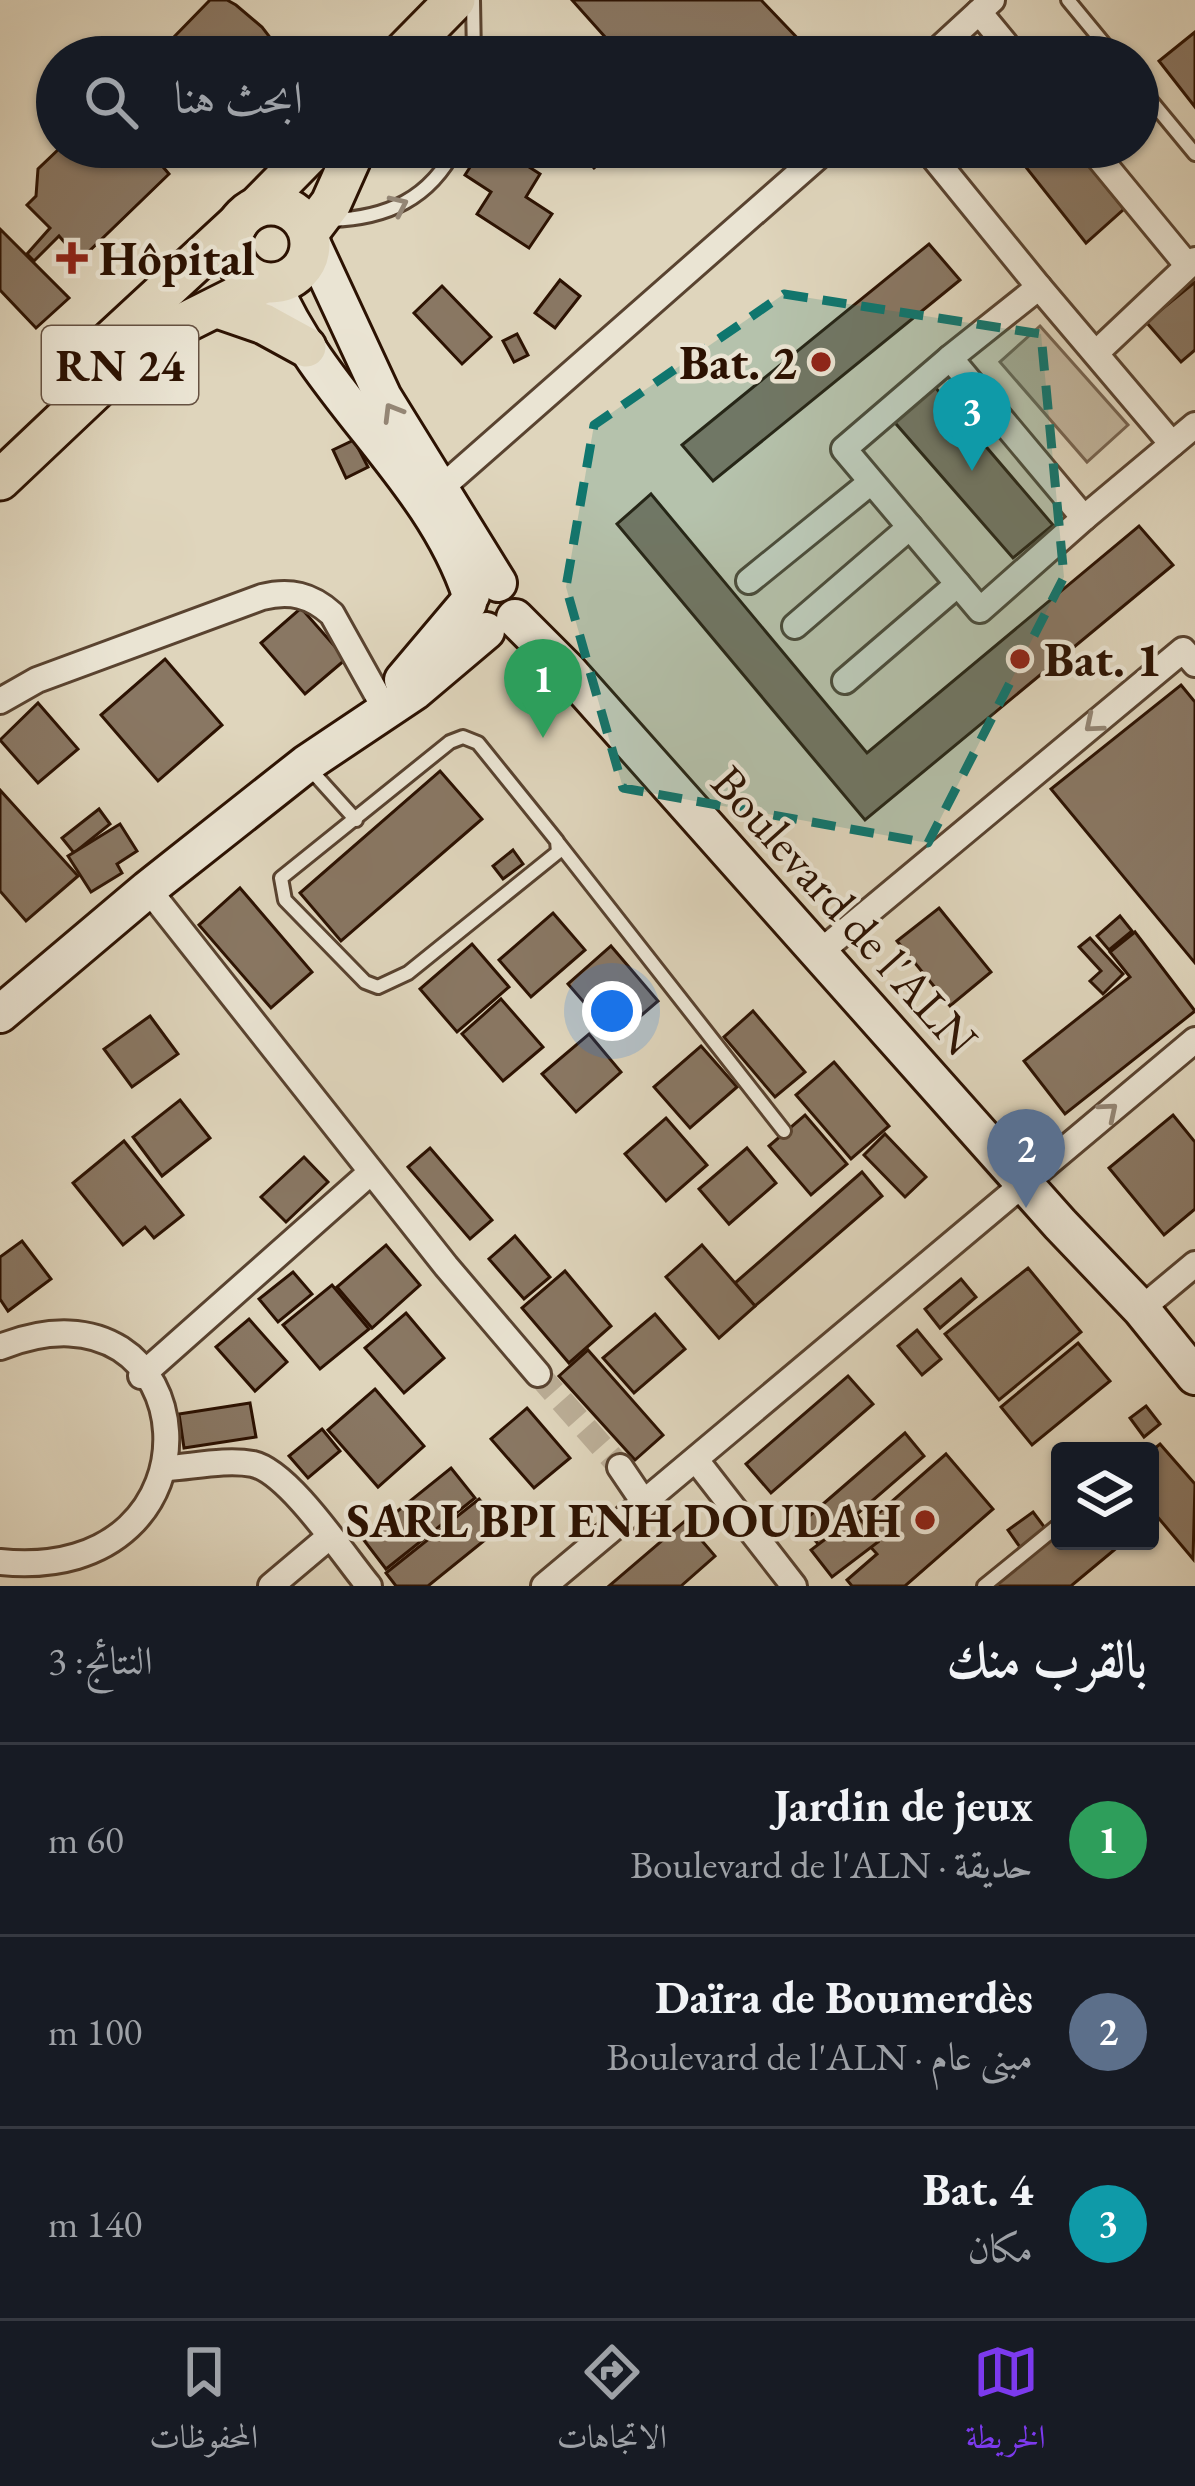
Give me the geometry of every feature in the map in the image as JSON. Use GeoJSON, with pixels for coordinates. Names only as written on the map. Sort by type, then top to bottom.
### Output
{"type":"FeatureCollection","features":[{"type":"Feature","properties":{"kind":"main road"},"geometry":{"type":"LineString","coordinates":[[420,36],[455,0]]}},
{"type":"Feature","properties":{"kind":"main road","name":"RN 24"},"geometry":{"type":"LineString","coordinates":[[0,445],[295,168]]}},
{"type":"Feature","properties":{"kind":"main road"},"geometry":{"type":"LineString","coordinates":[[347,168],[313,231],[300,271],[287,280],[268,283],[252,278],[232,248],[247,215],[269,204],[293,211],[313,231],[383,397],[440,489],[488,606]]}},
{"type":"Feature","properties":{"kind":"main road"},"geometry":{"type":"LineString","coordinates":[[268,283],[306,347],[442,532],[488,606]]}},
{"type":"Feature","properties":{"kind":"main road","name":"RN 24"},"geometry":{"type":"LineString","coordinates":[[0,480],[130,356],[160,335],[268,283]]}},
{"type":"Feature","properties":{"kind":"main road"},"geometry":{"type":"LineString","coordinates":[[218,308],[264,324],[306,347]]}},
{"type":"Feature","properties":{"kind":"main road"},"geometry":{"type":"LineString","coordinates":[[0,1014],[148,889],[306,764],[385,709],[409,673],[488,606]]}},
{"type":"Feature","properties":{"kind":"main road","name":"Boulevard de l'ALN"},"geometry":{"type":"LineString","coordinates":[[488,606],[819,953],[1141,1309],[1195,1376]]}},
{"type":"Feature","properties":{"kind":"street"},"geometry":{"type":"LineString","coordinates":[[953,36],[986,6],[995,36]]}},
{"type":"Feature","properties":{"kind":"street"},"geometry":{"type":"LineString","coordinates":[[440,489],[805,168]]}},
{"type":"Feature","properties":{"kind":"street"},"geometry":{"type":"LineString","coordinates":[[942,168],[1172,444]]}},
{"type":"Feature","properties":{"kind":"street"},"geometry":{"type":"LineString","coordinates":[[1096,353],[1191,263],[1108,168]]}},
{"type":"Feature","properties":{"kind":"street"},"geometry":{"type":"LineString","coordinates":[[1039,286],[844,449],[980,610],[1195,424]]}},
{"type":"Feature","properties":{"kind":"street"},"geometry":{"type":"LineString","coordinates":[[950,358],[1084,518]]}},
{"type":"Feature","properties":{"kind":"street"},"geometry":{"type":"LineString","coordinates":[[749,580],[871,482]]}},
{"type":"Feature","properties":{"kind":"street"},"geometry":{"type":"LineString","coordinates":[[795,626],[910,527]]}},
{"type":"Feature","properties":{"kind":"street"},"geometry":{"type":"LineString","coordinates":[[845,682],[958,584]]}},
{"type":"Feature","properties":{"kind":"street"},"geometry":{"type":"LineString","coordinates":[[0,701],[38,680],[262,597],[292,593],[321,604],[332,614],[385,709]]}},
{"type":"Feature","properties":{"kind":"street"},"geometry":{"type":"LineString","coordinates":[[819,953],[1189,657]]}},
{"type":"Feature","properties":{"kind":"street"},"geometry":{"type":"LineString","coordinates":[[148,889],[538,1374]]}},
{"type":"Feature","properties":{"kind":"street"},"geometry":{"type":"LineString","coordinates":[[544,1586],[1195,1040]]}},
{"type":"Feature","properties":{"kind":"street"},"geometry":{"type":"LineString","coordinates":[[141,1376],[371,1172]]}},
{"type":"Feature","properties":{"kind":"street"},"geometry":{"type":"LineString","coordinates":[[1141,1309],[1195,1264]]}},
{"type":"Feature","properties":{"kind":"street"},"geometry":{"type":"LineString","coordinates":[[0,1347],[32,1334],[78,1336],[114,1352],[141,1376],[157,1400],[168,1438],[169,1468],[158,1504],[125,1547],[77,1570],[38,1573],[0,1562]]}},
{"type":"Feature","properties":{"kind":"street"},"geometry":{"type":"LineString","coordinates":[[696,1460],[794,1586]]}},
{"type":"Feature","properties":{"kind":"street"},"geometry":{"type":"LineString","coordinates":[[169,1468],[236,1463],[265,1468],[289,1489],[369,1586]]}},
{"type":"Feature","properties":{"kind":"street"},"geometry":{"type":"LineString","coordinates":[[620,1467],[645,1504]]}},
{"type":"Feature","properties":{"kind":"street"},"geometry":{"type":"LineString","coordinates":[[271,1586],[329,1537]]}},
{"type":"Feature","properties":{"kind":"lane"},"geometry":{"type":"LineString","coordinates":[[473,0],[474,36]]}},
{"type":"Feature","properties":{"kind":"lane"},"geometry":{"type":"LineString","coordinates":[[1068,0],[1098,36]]}},
{"type":"Feature","properties":{"kind":"lane"},"geometry":{"type":"LineString","coordinates":[[1159,110],[1195,154]]}},
{"type":"Feature","properties":{"kind":"lane"},"geometry":{"type":"LineString","coordinates":[[313,231],[406,204],[434,184],[444,168]]}},
{"type":"Feature","properties":{"kind":"lane"},"geometry":{"type":"LineString","coordinates":[[557,841],[558,852],[408,973],[378,987],[365,982],[285,900],[280,886],[281,878],[450,742],[463,737],[478,743],[557,841],[784,1131]]}},
{"type":"Feature","properties":{"kind":"lane"},"geometry":{"type":"LineString","coordinates":[[306,764],[356,820]]}},
{"type":"Feature","properties":{"kind":"lane"},"geometry":{"type":"LineString","coordinates":[[984,1586],[1051,1531]]}},
{"type":"Feature","properties":{"kind":"highlighted area"},"geometry":{"type":"Polygon","coordinates":[[[784,294],[1041,334],[1064,577],[928,843],[623,788],[566,587],[594,425],[784,294]]]}},
{"type":"Feature","properties":{"kind":"shaded area"},"geometry":{"type":"Polygon","coordinates":[[[1040,326],[1128,425],[1087,462],[1000,362],[1040,326]]]}},
{"type":"Feature","properties":{"kind":"building"},"geometry":{"type":"Polygon","coordinates":[[[210,0],[227,0],[269,36],[175,36],[210,0]]]}},
{"type":"Feature","properties":{"kind":"building"},"geometry":{"type":"Polygon","coordinates":[[[572,0],[761,0],[795,36],[604,36],[572,0]]]}},
{"type":"Feature","properties":{"kind":"building"},"geometry":{"type":"Polygon","coordinates":[[[1195,32],[1195,107],[1159,61],[1195,32]]]}},
{"type":"Feature","properties":{"kind":"building"},"geometry":{"type":"Polygon","coordinates":[[[164,168],[169,174],[80,260],[59,236],[34,261],[27,254],[50,228],[27,205],[36,196],[38,169],[164,168]]]}},
{"type":"Feature","properties":{"kind":"building"},"geometry":{"type":"Polygon","coordinates":[[[470,168],[531,168],[540,174],[526,197],[552,214],[529,248],[477,214],[491,192],[465,175],[470,168]]]}},
{"type":"Feature","properties":{"kind":"building"},"geometry":{"type":"Polygon","coordinates":[[[1027,168],[1091,168],[1124,209],[1086,243],[1027,168]]]}},
{"type":"Feature","properties":{"kind":"building"},"geometry":{"type":"Polygon","coordinates":[[[0,229],[69,298],[36,328],[0,290],[0,229]]]}},
{"type":"Feature","properties":{"kind":"building","name":"Bat. 2"},"geometry":{"type":"Polygon","coordinates":[[[929,244],[960,280],[713,481],[682,445],[929,244]]]}},
{"type":"Feature","properties":{"kind":"building"},"geometry":{"type":"Polygon","coordinates":[[[560,280],[580,296],[555,328],[535,313],[560,280]]]}},
{"type":"Feature","properties":{"kind":"building"},"geometry":{"type":"Polygon","coordinates":[[[1195,282],[1195,350],[1181,362],[1146,322],[1195,282]]]}},
{"type":"Feature","properties":{"kind":"building"},"geometry":{"type":"Polygon","coordinates":[[[442,286],[491,337],[462,364],[414,313],[442,286]]]}},
{"type":"Feature","properties":{"kind":"building"},"geometry":{"type":"Polygon","coordinates":[[[517,334],[528,355],[514,362],[503,341],[517,334]]]}},
{"type":"Feature","properties":{"kind":"building"},"geometry":{"type":"Polygon","coordinates":[[[929,380],[1053,525],[1013,558],[890,417],[929,380]]]}},
{"type":"Feature","properties":{"kind":"building"},"geometry":{"type":"Polygon","coordinates":[[[354,440],[368,467],[346,478],[333,450],[354,440]]]}},
{"type":"Feature","properties":{"kind":"building","name":"Bat. 1"},"geometry":{"type":"Polygon","coordinates":[[[651,494],[867,753],[1139,526],[1173,565],[865,820],[617,524],[651,494]]]}},
{"type":"Feature","properties":{"kind":"building"},"geometry":{"type":"Polygon","coordinates":[[[301,608],[346,659],[305,694],[261,643],[301,608]]]}},
{"type":"Feature","properties":{"kind":"building"},"geometry":{"type":"Polygon","coordinates":[[[165,659],[222,725],[158,781],[101,715],[165,659]]]}},
{"type":"Feature","properties":{"kind":"building"},"geometry":{"type":"Polygon","coordinates":[[[1181,685],[1195,702],[1195,963],[1051,789],[1181,685]]]}},
{"type":"Feature","properties":{"kind":"building"},"geometry":{"type":"Polygon","coordinates":[[[38,703],[78,749],[38,783],[0,740],[38,703]]]}},
{"type":"Feature","properties":{"kind":"building"},"geometry":{"type":"Polygon","coordinates":[[[440,771],[482,819],[341,941],[300,893],[440,771]]]}},
{"type":"Feature","properties":{"kind":"building"},"geometry":{"type":"Polygon","coordinates":[[[0,790],[78,876],[26,921],[0,891],[0,790]]]}},
{"type":"Feature","properties":{"kind":"building"},"geometry":{"type":"Polygon","coordinates":[[[99,809],[110,824],[74,853],[62,838],[99,809]]]}},
{"type":"Feature","properties":{"kind":"building"},"geometry":{"type":"Polygon","coordinates":[[[120,824],[137,851],[117,864],[122,873],[91,892],[68,856],[120,824]]]}},
{"type":"Feature","properties":{"kind":"building"},"geometry":{"type":"Polygon","coordinates":[[[513,850],[523,864],[503,879],[493,866],[513,850]]]}},
{"type":"Feature","properties":{"kind":"building"},"geometry":{"type":"Polygon","coordinates":[[[240,888],[312,972],[271,1008],[199,925],[240,888]]]}},
{"type":"Feature","properties":{"kind":"building"},"geometry":{"type":"Polygon","coordinates":[[[939,908],[991,972],[950,1006],[897,941],[939,908]]]}},
{"type":"Feature","properties":{"kind":"building"},"geometry":{"type":"Polygon","coordinates":[[[553,913],[585,950],[531,997],[499,960],[553,913]]]}},
{"type":"Feature","properties":{"kind":"building"},"geometry":{"type":"Polygon","coordinates":[[[1120,916],[1132,931],[1109,950],[1097,936],[1120,916]]]}},
{"type":"Feature","properties":{"kind":"building"},"geometry":{"type":"Polygon","coordinates":[[[1135,932],[1195,1011],[1065,1114],[1024,1061],[1130,977],[1110,952],[1135,932]]]}},
{"type":"Feature","properties":{"kind":"building"},"geometry":{"type":"Polygon","coordinates":[[[1090,938],[1123,974],[1103,994],[1090,981],[1101,971],[1079,947],[1090,938]]]}},
{"type":"Feature","properties":{"kind":"building"},"geometry":{"type":"Polygon","coordinates":[[[472,944],[509,987],[457,1032],[420,989],[472,944]]]}},
{"type":"Feature","properties":{"kind":"building"},"geometry":{"type":"Polygon","coordinates":[[[611,946],[658,1001],[615,1038],[568,984],[611,946]]]}},
{"type":"Feature","properties":{"kind":"building"},"geometry":{"type":"Polygon","coordinates":[[[501,999],[543,1047],[503,1081],[462,1034],[501,999]]]}},
{"type":"Feature","properties":{"kind":"building"},"geometry":{"type":"Polygon","coordinates":[[[753,1011],[805,1072],[775,1097],[724,1037],[753,1011]]]}},
{"type":"Feature","properties":{"kind":"building"},"geometry":{"type":"Polygon","coordinates":[[[150,1016],[178,1054],[132,1087],[104,1049],[150,1016]]]}},
{"type":"Feature","properties":{"kind":"building"},"geometry":{"type":"Polygon","coordinates":[[[589,1034],[621,1072],[576,1112],[542,1074],[589,1034]]]}},
{"type":"Feature","properties":{"kind":"building"},"geometry":{"type":"Polygon","coordinates":[[[701,1046],[737,1087],[690,1128],[654,1087],[701,1046]]]}},
{"type":"Feature","properties":{"kind":"building"},"geometry":{"type":"Polygon","coordinates":[[[834,1062],[889,1126],[851,1159],[796,1095],[834,1062]]]}},
{"type":"Feature","properties":{"kind":"building"},"geometry":{"type":"Polygon","coordinates":[[[180,1100],[210,1138],[162,1176],[133,1137],[180,1100]]]}},
{"type":"Feature","properties":{"kind":"building"},"geometry":{"type":"Polygon","coordinates":[[[805,1115],[847,1164],[811,1195],[769,1146],[805,1115]]]}},
{"type":"Feature","properties":{"kind":"building"},"geometry":{"type":"Polygon","coordinates":[[[1173,1115],[1195,1142],[1195,1209],[1164,1235],[1109,1168],[1173,1115]]]}},
{"type":"Feature","properties":{"kind":"building"},"geometry":{"type":"Polygon","coordinates":[[[666,1118],[707,1165],[666,1201],[625,1154],[666,1118]]]}},
{"type":"Feature","properties":{"kind":"building"},"geometry":{"type":"Polygon","coordinates":[[[885,1134],[926,1177],[905,1197],[864,1155],[885,1134]]]}},
{"type":"Feature","properties":{"kind":"building"},"geometry":{"type":"Polygon","coordinates":[[[124,1141],[183,1215],[154,1238],[145,1227],[123,1245],[73,1183],[124,1141]]]}},
{"type":"Feature","properties":{"kind":"building"},"geometry":{"type":"Polygon","coordinates":[[[430,1148],[492,1220],[470,1239],[408,1167],[430,1148]]]}},
{"type":"Feature","properties":{"kind":"building"},"geometry":{"type":"Polygon","coordinates":[[[747,1148],[776,1183],[729,1224],[699,1189],[747,1148]]]}},
{"type":"Feature","properties":{"kind":"building"},"geometry":{"type":"Polygon","coordinates":[[[304,1157],[328,1182],[286,1222],[261,1197],[304,1157]]]}},
{"type":"Feature","properties":{"kind":"building"},"geometry":{"type":"Polygon","coordinates":[[[862,1172],[882,1196],[755,1306],[735,1283],[862,1172]]]}},
{"type":"Feature","properties":{"kind":"building"},"geometry":{"type":"Polygon","coordinates":[[[515,1236],[550,1277],[524,1299],[489,1259],[515,1236]]]}},
{"type":"Feature","properties":{"kind":"building"},"geometry":{"type":"Polygon","coordinates":[[[22,1241],[51,1279],[8,1311],[0,1299],[0,1257],[22,1241]]]}},
{"type":"Feature","properties":{"kind":"building"},"geometry":{"type":"Polygon","coordinates":[[[386,1245],[420,1285],[372,1328],[337,1287],[386,1245]]]}},
{"type":"Feature","properties":{"kind":"building"},"geometry":{"type":"Polygon","coordinates":[[[702,1245],[755,1306],[719,1338],[666,1277],[702,1245]]]}},
{"type":"Feature","properties":{"kind":"building"},"geometry":{"type":"Polygon","coordinates":[[[1028,1268],[1081,1332],[999,1400],[945,1334],[1028,1268]]]}},
{"type":"Feature","properties":{"kind":"building"},"geometry":{"type":"Polygon","coordinates":[[[565,1271],[611,1326],[569,1363],[522,1308],[565,1271]]]}},
{"type":"Feature","properties":{"kind":"building"},"geometry":{"type":"Polygon","coordinates":[[[293,1272],[312,1294],[278,1322],[259,1299],[293,1272]]]}},
{"type":"Feature","properties":{"kind":"building"},"geometry":{"type":"Polygon","coordinates":[[[961,1279],[976,1297],[940,1328],[925,1309],[961,1279]]]}},
{"type":"Feature","properties":{"kind":"building"},"geometry":{"type":"Polygon","coordinates":[[[332,1285],[369,1329],[320,1369],[283,1325],[332,1285]]]}},
{"type":"Feature","properties":{"kind":"building"},"geometry":{"type":"Polygon","coordinates":[[[406,1313],[444,1358],[404,1393],[365,1348],[406,1313]]]}},
{"type":"Feature","properties":{"kind":"building"},"geometry":{"type":"Polygon","coordinates":[[[655,1314],[685,1349],[634,1393],[603,1358],[655,1314]]]}},
{"type":"Feature","properties":{"kind":"building"},"geometry":{"type":"Polygon","coordinates":[[[249,1319],[287,1362],[255,1391],[216,1347],[249,1319]]]}},
{"type":"Feature","properties":{"kind":"building"},"geometry":{"type":"Polygon","coordinates":[[[917,1330],[941,1359],[922,1375],[898,1346],[917,1330]]]}},
{"type":"Feature","properties":{"kind":"building"},"geometry":{"type":"Polygon","coordinates":[[[1078,1343],[1110,1381],[1032,1445],[1001,1407],[1078,1343]]]}},
{"type":"Feature","properties":{"kind":"building"},"geometry":{"type":"Polygon","coordinates":[[[588,1350],[663,1435],[635,1460],[559,1376],[588,1350]]]}},
{"type":"Feature","properties":{"kind":"building"},"geometry":{"type":"Polygon","coordinates":[[[848,1376],[873,1404],[771,1493],[746,1464],[848,1376]]]}},
{"type":"Feature","properties":{"kind":"building"},"geometry":{"type":"Polygon","coordinates":[[[375,1389],[424,1446],[378,1487],[328,1430],[375,1389]]]}},
{"type":"Feature","properties":{"kind":"building"},"geometry":{"type":"Polygon","coordinates":[[[250,1403],[256,1437],[184,1448],[179,1414],[250,1403]]]}},
{"type":"Feature","properties":{"kind":"building"},"geometry":{"type":"Polygon","coordinates":[[[1146,1406],[1160,1424],[1144,1437],[1130,1418],[1146,1406]]]}},
{"type":"Feature","properties":{"kind":"building"},"geometry":{"type":"Polygon","coordinates":[[[527,1408],[570,1458],[534,1488],[491,1439],[527,1408]]]}},
{"type":"Feature","properties":{"kind":"building"},"geometry":{"type":"Polygon","coordinates":[[[322,1429],[340,1451],[308,1478],[289,1456],[322,1429]]]}},
{"type":"Feature","properties":{"kind":"building"},"geometry":{"type":"Polygon","coordinates":[[[905,1433],[924,1456],[820,1546],[800,1524],[905,1433]]]}},
{"type":"Feature","properties":{"kind":"building"},"geometry":{"type":"Polygon","coordinates":[[[1159,1445],[1195,1484],[1193,1559],[1159,1519],[1159,1445]]]}},
{"type":"Feature","properties":{"kind":"building","name":"SARL BPI ENH DOUDAH"},"geometry":{"type":"Polygon","coordinates":[[[946,1454],[993,1509],[905,1586],[852,1586],[847,1580],[877,1554],[857,1532],[946,1454]]]}},
{"type":"Feature","properties":{"kind":"building"},"geometry":{"type":"Polygon","coordinates":[[[451,1468],[475,1498],[386,1569],[363,1539],[451,1468]]]}},
{"type":"Feature","properties":{"kind":"building"},"geometry":{"type":"Polygon","coordinates":[[[479,1499],[501,1527],[428,1586],[396,1586],[386,1573],[479,1499]]]}},
{"type":"Feature","properties":{"kind":"building"},"geometry":{"type":"Polygon","coordinates":[[[1033,1512],[1048,1532],[1022,1550],[1008,1530],[1033,1512]]]}},
{"type":"Feature","properties":{"kind":"building"},"geometry":{"type":"Polygon","coordinates":[[[857,1515],[878,1542],[832,1577],[811,1550],[857,1515]]]}},
{"type":"Feature","properties":{"kind":"building"},"geometry":{"type":"Polygon","coordinates":[[[685,1521],[715,1556],[681,1586],[609,1586],[685,1521]]]}},
{"type":"Feature","properties":{"kind":"building"},"geometry":{"type":"Polygon","coordinates":[[[1051,1534],[1051,1550],[1114,1550],[1071,1586],[988,1586],[1051,1534]]]}},
{"type":"Feature","properties":{"kind":"tunnel"},"geometry":{"type":"LineString","coordinates":[[538,1374],[620,1467]]}},
{"type":"Feature","properties":{"kind":"place","name":"Hôpital"},"geometry":{"type":"Point","coordinates":[72,258]}},
{"type":"Feature","properties":{"kind":"place","name":"Bat. 2"},"geometry":{"type":"Point","coordinates":[821,362]}},
{"type":"Feature","properties":{"kind":"place","name":"Bat. 4"},"geometry":{"type":"Point","coordinates":[972,471]}},
{"type":"Feature","properties":{"kind":"place","name":"Bat. 1"},"geometry":{"type":"Point","coordinates":[1020,659]}},
{"type":"Feature","properties":{"kind":"place","name":"Jardin de jeux"},"geometry":{"type":"Point","coordinates":[543,738]}},
{"type":"Feature","properties":{"kind":"place","name":"Daïra de Boumerdès"},"geometry":{"type":"Point","coordinates":[1026,1208]}},
{"type":"Feature","properties":{"kind":"place","name":"SARL BPI ENH DOUDAH"},"geometry":{"type":"Point","coordinates":[925,1520]}}]}
